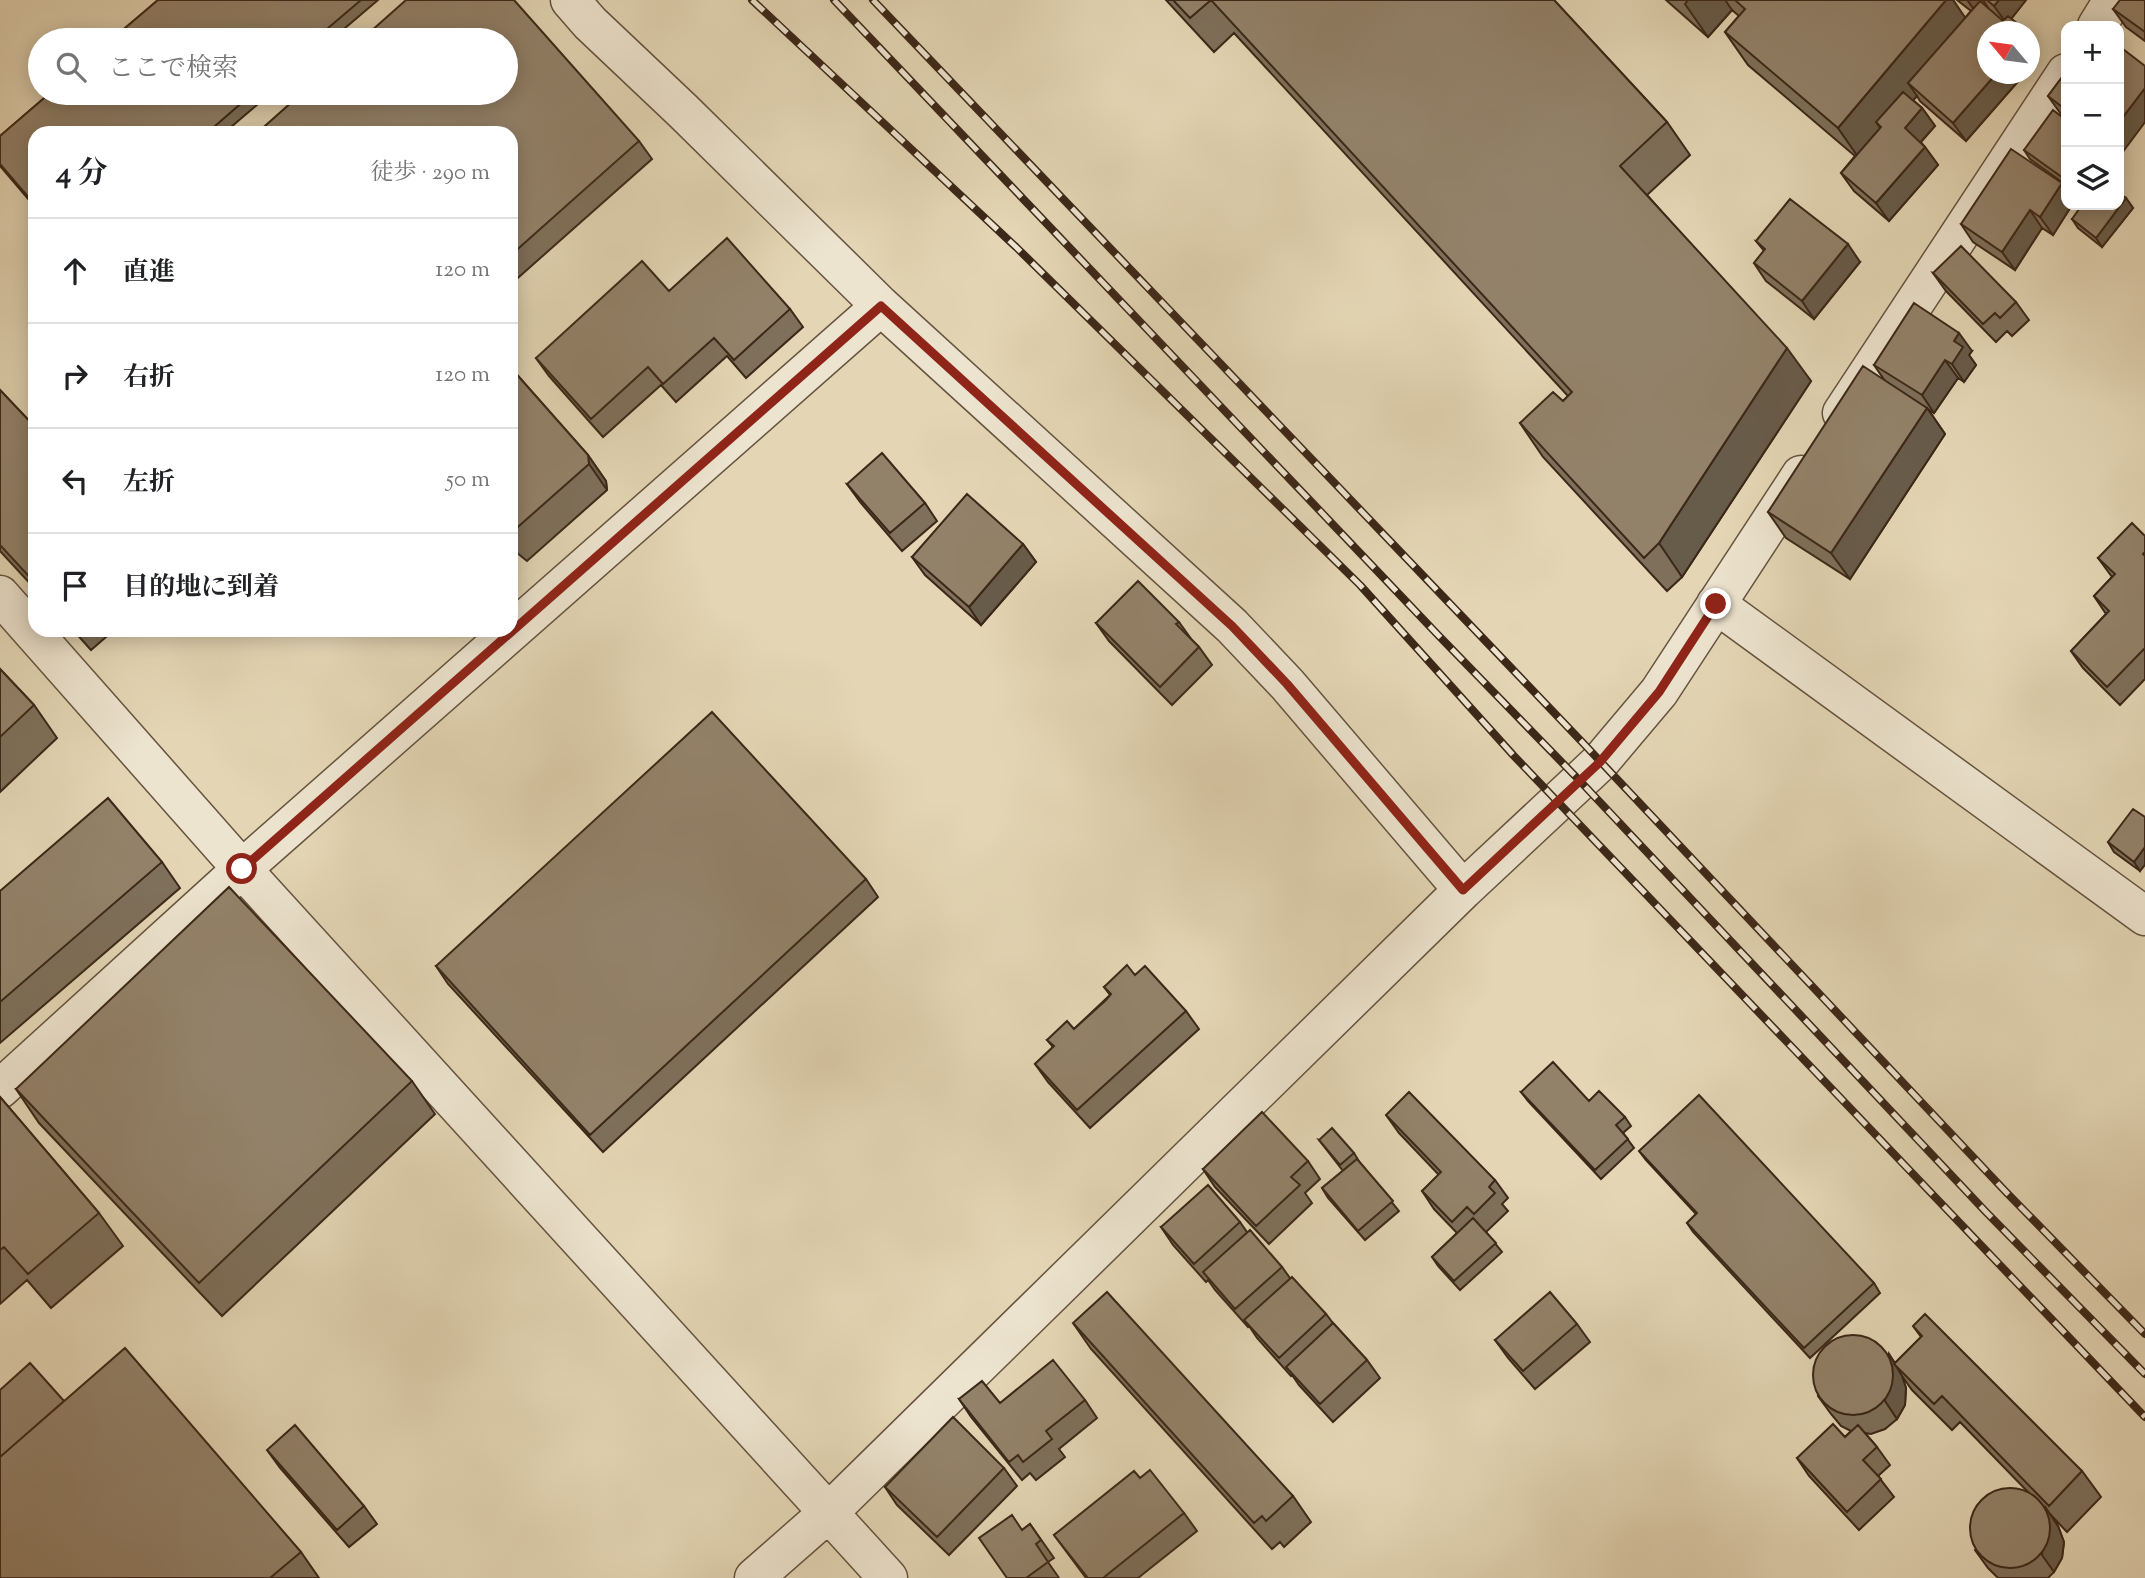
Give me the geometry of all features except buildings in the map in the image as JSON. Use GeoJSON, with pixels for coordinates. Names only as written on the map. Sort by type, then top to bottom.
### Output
{"type":"FeatureCollection","features":[{"type":"Feature","properties":{"kind":"street"},"geometry":{"type":"LineString","coordinates":[[569,0],[881,306],[1232,626],[1287,684],[1463,890]]}},
{"type":"Feature","properties":{"kind":"street"},"geometry":{"type":"LineString","coordinates":[[2100,21],[2113,0]]}},
{"type":"Feature","properties":{"kind":"street"},"geometry":{"type":"LineString","coordinates":[[754,1578],[828,1513],[1463,890],[1600,762],[1659,692],[2061,81]]}},
{"type":"Feature","properties":{"kind":"street"},"geometry":{"type":"LineString","coordinates":[[518,626],[881,306]]}},
{"type":"Feature","properties":{"kind":"street"},"geometry":{"type":"LineString","coordinates":[[0,595],[28,627]]}},
{"type":"Feature","properties":{"kind":"street"},"geometry":{"type":"LineString","coordinates":[[1716,604],[2145,916]]}},
{"type":"Feature","properties":{"kind":"street"},"geometry":{"type":"LineString","coordinates":[[37,637],[242,869],[888,1578]]}},
{"type":"Feature","properties":{"kind":"street"},"geometry":{"type":"LineString","coordinates":[[0,1090],[242,869],[505,637]]}},
{"type":"Feature","properties":{"kind":"railway"},"geometry":{"type":"LineString","coordinates":[[752,0],[1016,247],[1360,585],[1514,756],[2145,1417]]}},
{"type":"Feature","properties":{"kind":"railway"},"geometry":{"type":"LineString","coordinates":[[834,0],[1580,781],[1986,1212],[2145,1374]]}},
{"type":"Feature","properties":{"kind":"railway"},"geometry":{"type":"LineString","coordinates":[[873,0],[1583,743],[2006,1192],[2145,1334]]}},
{"type":"Feature","properties":{"kind":"route"},"geometry":{"type":"LineString","coordinates":[[242,869],[881,306],[1232,626],[1287,684],[1463,890],[1600,762],[1659,692],[1716,604]]}}]}
